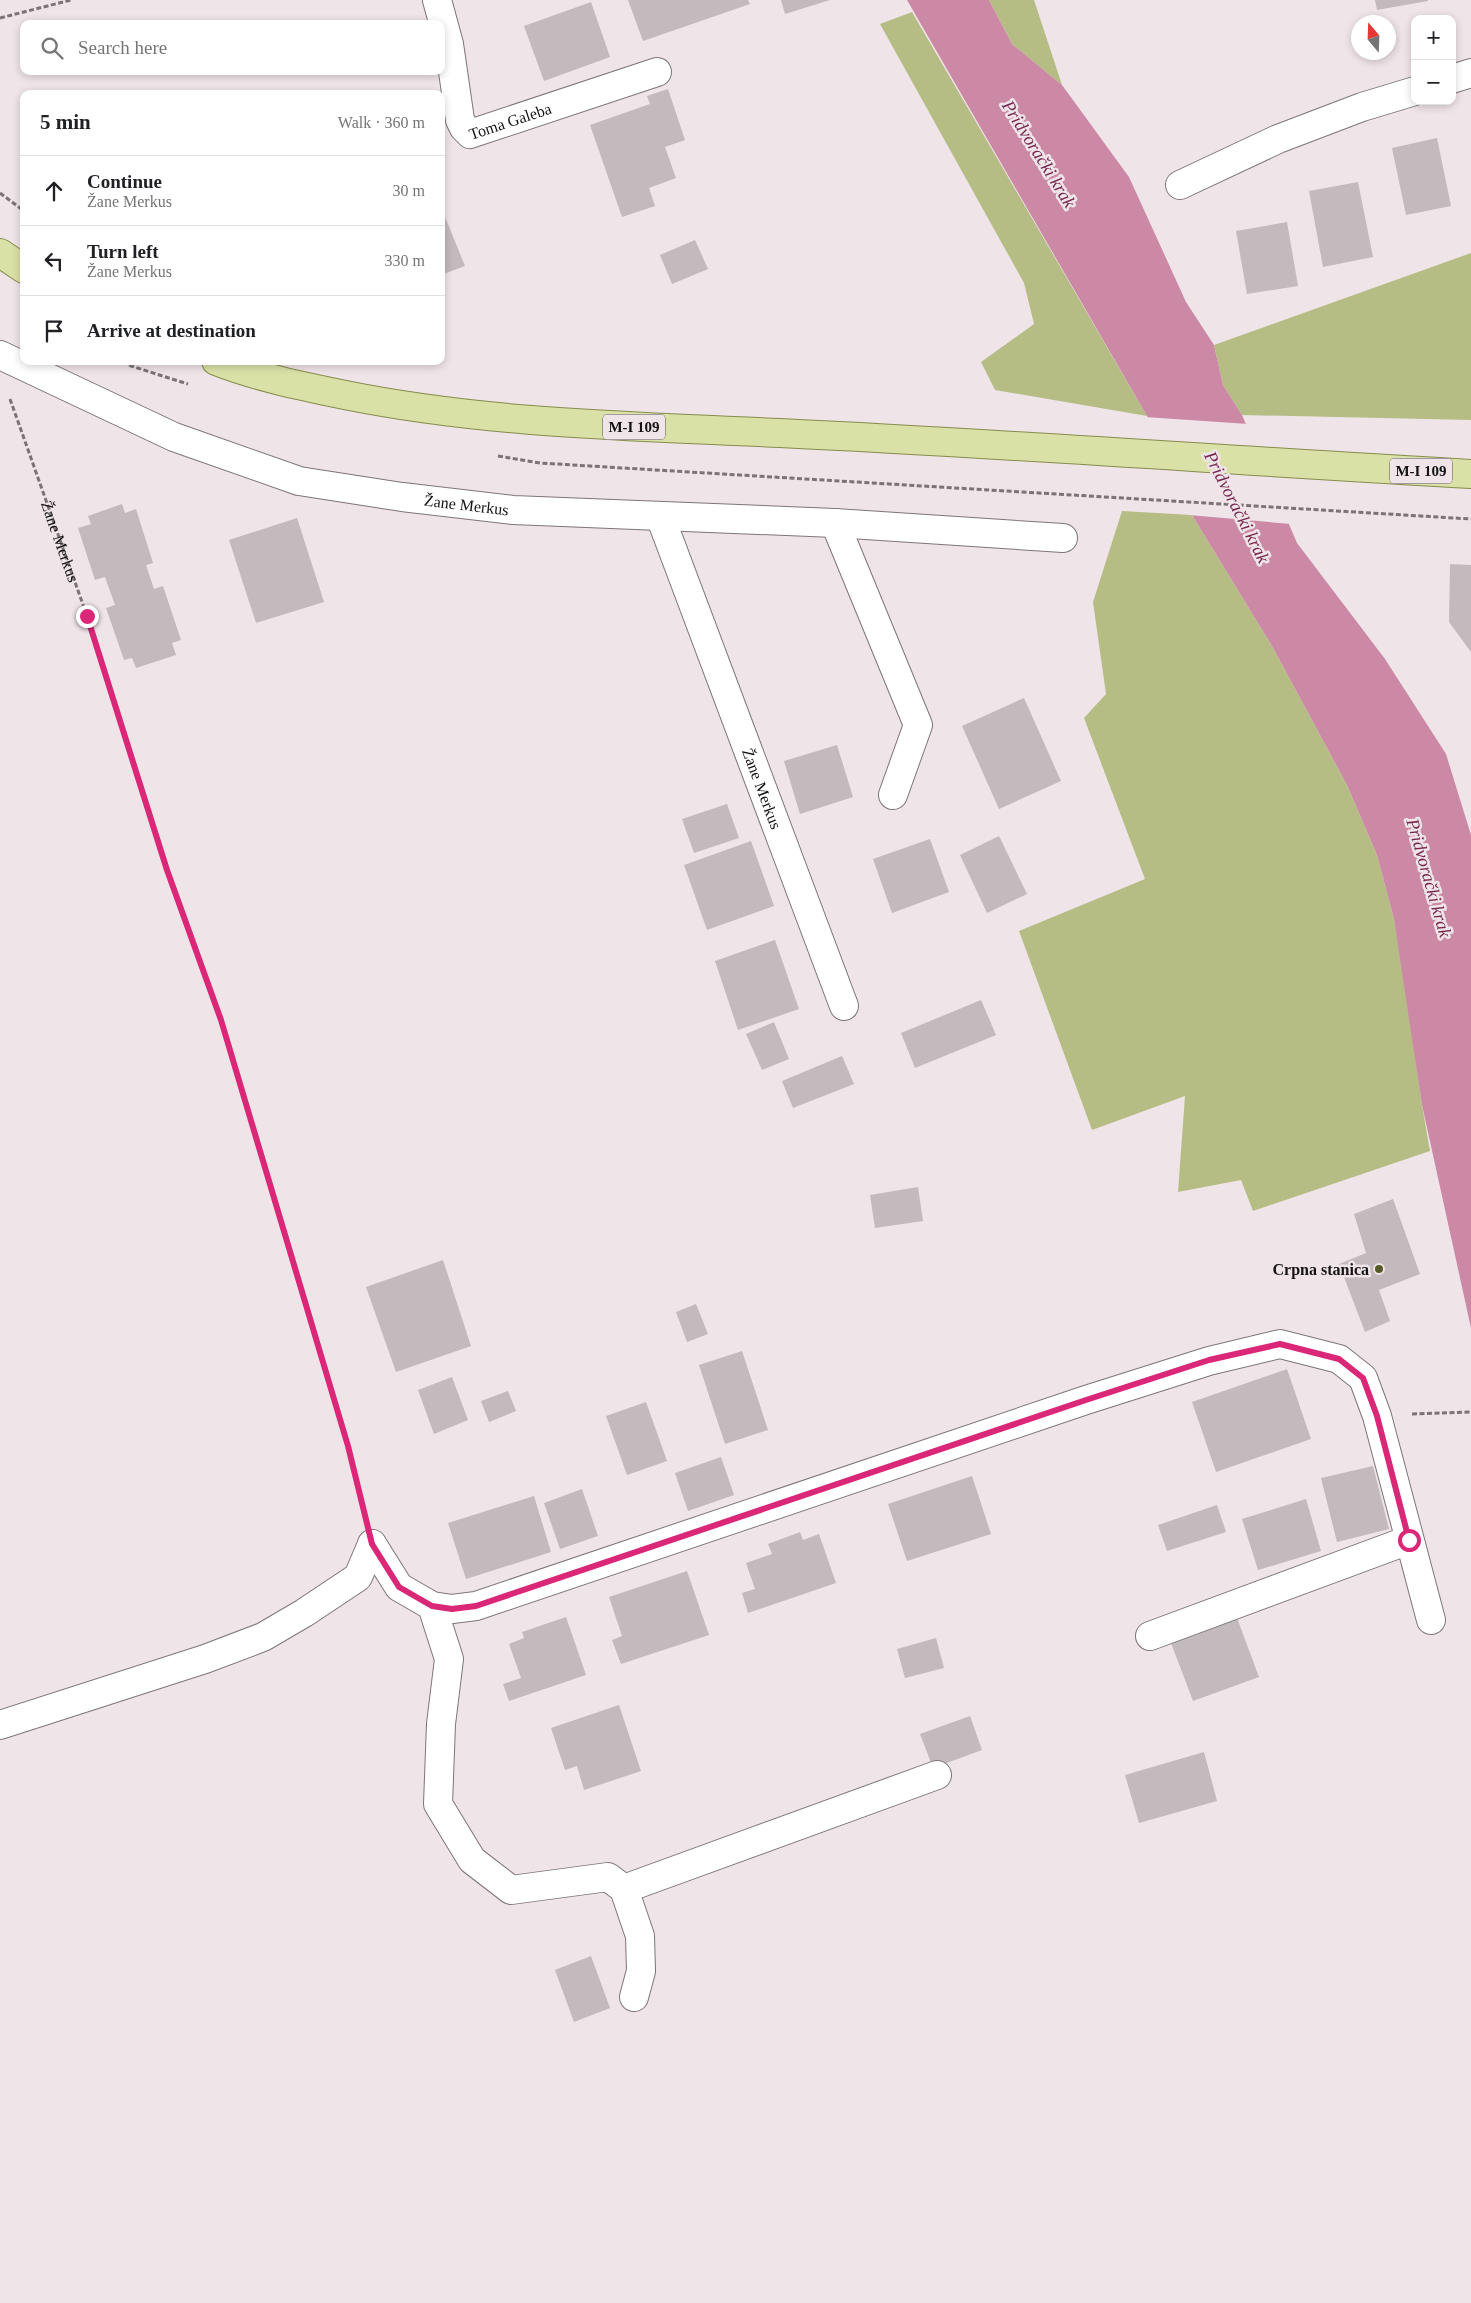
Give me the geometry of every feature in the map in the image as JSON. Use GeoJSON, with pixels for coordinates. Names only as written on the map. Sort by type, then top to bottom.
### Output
{"type":"FeatureCollection","features":[{"type":"Feature","properties":{"kind":"main road"},"geometry":{"type":"LineString","coordinates":[[0,252],[20,266]]}},
{"type":"Feature","properties":{"kind":"main road","name":"M-I 109"},"geometry":{"type":"LineString","coordinates":[[225,365],[237,370],[309,388],[454,413],[561,423],[1058,449],[1471,474]]}},
{"type":"Feature","properties":{"kind":"street","name":"Toma Galeba"},"geometry":{"type":"LineString","coordinates":[[436,0],[442,20]]}},
{"type":"Feature","properties":{"kind":"street","name":"Toma Galeba"},"geometry":{"type":"LineString","coordinates":[[445,30],[449,44],[460,120],[470,134],[657,72]]}},
{"type":"Feature","properties":{"kind":"street"},"geometry":{"type":"LineString","coordinates":[[1456,78],[1471,73]]}},
{"type":"Feature","properties":{"kind":"street"},"geometry":{"type":"LineString","coordinates":[[1180,185],[1278,139],[1362,107],[1411,92]]}},
{"type":"Feature","properties":{"kind":"street","name":"Žane Merkus"},"geometry":{"type":"LineString","coordinates":[[0,355],[20,364]]}},
{"type":"Feature","properties":{"kind":"street","name":"Žane Merkus"},"geometry":{"type":"LineString","coordinates":[[21,365],[174,437],[299,481],[402,497],[513,510],[835,522],[1062,538]]}},
{"type":"Feature","properties":{"kind":"street","name":"Žane Merkus"},"geometry":{"type":"LineString","coordinates":[[660,516],[844,1006]]}},
{"type":"Feature","properties":{"kind":"street"},"geometry":{"type":"LineString","coordinates":[[835,522],[918,725],[894,795]]}},
{"type":"Feature","properties":{"kind":"street"},"geometry":{"type":"LineString","coordinates":[[372,1544],[399,1587],[432,1606],[452,1609],[476,1606],[1209,1360],[1280,1344],[1339,1359],[1363,1378],[1377,1416],[1431,1620]]}},
{"type":"Feature","properties":{"kind":"street"},"geometry":{"type":"LineString","coordinates":[[1150,1636],[1409,1540]]}},
{"type":"Feature","properties":{"kind":"street"},"geometry":{"type":"LineString","coordinates":[[0,1725],[205,1659],[263,1637],[304,1613],[358,1577],[372,1544]]}},
{"type":"Feature","properties":{"kind":"street"},"geometry":{"type":"LineString","coordinates":[[432,1606],[449,1659],[441,1724],[438,1804],[472,1860],[510,1890],[608,1877],[624,1889],[640,1936],[641,1971],[634,1997]]}},
{"type":"Feature","properties":{"kind":"street"},"geometry":{"type":"LineString","coordinates":[[624,1889],[937,1775]]}},
{"type":"Feature","properties":{"kind":"path"},"geometry":{"type":"LineString","coordinates":[[0,18],[71,0]]}},
{"type":"Feature","properties":{"kind":"path"},"geometry":{"type":"LineString","coordinates":[[0,193],[20,209]]}},
{"type":"Feature","properties":{"kind":"path","name":"Žane Merkus"},"geometry":{"type":"LineString","coordinates":[[10,398],[87,616],[167,870],[221,1020],[348,1446],[372,1544]]}},
{"type":"Feature","properties":{"kind":"path"},"geometry":{"type":"LineString","coordinates":[[1134,499],[1471,520]]}},
{"type":"Feature","properties":{"kind":"path"},"geometry":{"type":"LineString","coordinates":[[1377,1416],[1471,1412]]}},
{"type":"Feature","properties":{"kind":"green space"},"geometry":{"type":"Polygon","coordinates":[[[989,0],[1034,0],[1062,85],[1012,44],[989,0]]]}},
{"type":"Feature","properties":{"kind":"green space"},"geometry":{"type":"Polygon","coordinates":[[[912,12],[1147,416],[995,390],[981,362],[1034,324],[1024,283],[880,24],[912,12]]]}},
{"type":"Feature","properties":{"kind":"green space"},"geometry":{"type":"Polygon","coordinates":[[[1471,253],[1471,420],[1242,415],[1223,385],[1214,345],[1471,253]]]}},
{"type":"Feature","properties":{"kind":"green space"},"geometry":{"type":"Polygon","coordinates":[[[1122,511],[1192,515],[1272,646],[1347,785],[1377,855],[1394,919],[1430,1151],[1253,1211],[1241,1180],[1178,1192],[1185,1096],[1092,1130],[1019,931],[1145,879],[1084,718],[1106,694],[1093,602],[1122,511]]]}},
{"type":"Feature","properties":{"kind":"water","name":"Pridvorački krak"},"geometry":{"type":"Polygon","coordinates":[[[907,0],[989,0],[1012,44],[1062,85],[1129,177],[1186,302],[1214,345],[1223,385],[1242,415],[1297,543],[1385,659],[1446,754],[1471,835],[1471,1328],[1422,1105],[1394,919],[1377,855],[1347,785],[1272,646],[1192,515],[1147,416],[907,0]]]}},
{"type":"Feature","properties":{"kind":"pier"},"geometry":{"type":"Polygon","coordinates":[[[1145,417],[1248,424],[1291,524],[1189,515],[1145,417]]]}},
{"type":"Feature","properties":{"kind":"building"},"geometry":{"type":"Polygon","coordinates":[[[628,0],[748,0],[750,4],[643,41],[628,0]]]}},
{"type":"Feature","properties":{"kind":"building"},"geometry":{"type":"Polygon","coordinates":[[[781,0],[830,0],[785,14],[781,0]]]}},
{"type":"Feature","properties":{"kind":"building"},"geometry":{"type":"Polygon","coordinates":[[[1375,0],[1428,0],[1428,1],[1377,10],[1375,0]]]}},
{"type":"Feature","properties":{"kind":"building"},"geometry":{"type":"Polygon","coordinates":[[[591,2],[610,57],[544,81],[524,26],[591,2]]]}},
{"type":"Feature","properties":{"kind":"building"},"geometry":{"type":"Polygon","coordinates":[[[668,89],[685,140],[665,147],[676,178],[649,188],[655,206],[622,217],[590,125],[650,104],[647,96],[668,89]]]}},
{"type":"Feature","properties":{"kind":"building"},"geometry":{"type":"Polygon","coordinates":[[[1437,138],[1451,206],[1406,215],[1392,148],[1437,138]]]}},
{"type":"Feature","properties":{"kind":"building"},"geometry":{"type":"Polygon","coordinates":[[[1358,182],[1373,257],[1323,267],[1309,191],[1358,182]]]}},
{"type":"Feature","properties":{"kind":"building"},"geometry":{"type":"Polygon","coordinates":[[[445,217],[465,266],[445,274],[445,217]]]}},
{"type":"Feature","properties":{"kind":"building"},"geometry":{"type":"Polygon","coordinates":[[[1287,222],[1298,286],[1247,294],[1236,231],[1287,222]]]}},
{"type":"Feature","properties":{"kind":"building"},"geometry":{"type":"Polygon","coordinates":[[[695,240],[708,269],[672,284],[660,255],[695,240]]]}},
{"type":"Feature","properties":{"kind":"building"},"geometry":{"type":"Polygon","coordinates":[[[122,504],[125,513],[136,509],[153,563],[146,565],[154,589],[163,586],[181,640],[172,643],[176,655],[136,668],[132,658],[124,660],[106,608],[115,605],[105,577],[95,580],[78,528],[91,524],[88,516],[122,504]]]}},
{"type":"Feature","properties":{"kind":"building"},"geometry":{"type":"Polygon","coordinates":[[[297,518],[324,602],[256,623],[229,540],[297,518]]]}},
{"type":"Feature","properties":{"kind":"building"},"geometry":{"type":"Polygon","coordinates":[[[1450,564],[1471,565],[1471,652],[1449,622],[1450,564]]]}},
{"type":"Feature","properties":{"kind":"building"},"geometry":{"type":"Polygon","coordinates":[[[1024,698],[1061,781],[999,809],[962,726],[1024,698]]]}},
{"type":"Feature","properties":{"kind":"building"},"geometry":{"type":"Polygon","coordinates":[[[837,745],[853,797],[800,814],[784,761],[837,745]]]}},
{"type":"Feature","properties":{"kind":"building"},"geometry":{"type":"Polygon","coordinates":[[[727,804],[739,838],[694,853],[682,819],[727,804]]]}},
{"type":"Feature","properties":{"kind":"building"},"geometry":{"type":"Polygon","coordinates":[[[999,836],[1027,894],[987,913],[960,855],[999,836]]]}},
{"type":"Feature","properties":{"kind":"building"},"geometry":{"type":"Polygon","coordinates":[[[930,839],[949,892],[892,913],[873,859],[930,839]]]}},
{"type":"Feature","properties":{"kind":"building"},"geometry":{"type":"Polygon","coordinates":[[[751,841],[774,906],[707,930],[684,865],[751,841]]]}},
{"type":"Feature","properties":{"kind":"building"},"geometry":{"type":"Polygon","coordinates":[[[775,940],[799,1009],[738,1030],[715,961],[775,940]]]}},
{"type":"Feature","properties":{"kind":"building"},"geometry":{"type":"Polygon","coordinates":[[[981,1000],[996,1035],[915,1068],[901,1033],[981,1000]]]}},
{"type":"Feature","properties":{"kind":"building"},"geometry":{"type":"Polygon","coordinates":[[[774,1022],[789,1059],[762,1070],[746,1034],[774,1022]]]}},
{"type":"Feature","properties":{"kind":"building"},"geometry":{"type":"Polygon","coordinates":[[[842,1056],[854,1084],[793,1108],[782,1081],[842,1056]]]}},
{"type":"Feature","properties":{"kind":"building"},"geometry":{"type":"Polygon","coordinates":[[[918,1187],[923,1221],[875,1228],[870,1195],[918,1187]]]}},
{"type":"Feature","properties":{"kind":"building","name":"Crpna stanica"},"geometry":{"type":"Polygon","coordinates":[[[1393,1199],[1420,1274],[1379,1290],[1390,1321],[1365,1332],[1339,1264],[1366,1253],[1354,1214],[1393,1199]]]}},
{"type":"Feature","properties":{"kind":"building"},"geometry":{"type":"Polygon","coordinates":[[[443,1260],[471,1346],[396,1372],[366,1287],[443,1260]]]}},
{"type":"Feature","properties":{"kind":"building"},"geometry":{"type":"Polygon","coordinates":[[[696,1304],[708,1334],[687,1342],[676,1312],[696,1304]]]}},
{"type":"Feature","properties":{"kind":"building"},"geometry":{"type":"Polygon","coordinates":[[[742,1351],[768,1430],[725,1444],[699,1365],[742,1351]]]}},
{"type":"Feature","properties":{"kind":"building"},"geometry":{"type":"Polygon","coordinates":[[[1287,1369],[1311,1439],[1216,1472],[1192,1402],[1287,1369]]]}},
{"type":"Feature","properties":{"kind":"building"},"geometry":{"type":"Polygon","coordinates":[[[452,1377],[468,1420],[434,1434],[418,1390],[452,1377]]]}},
{"type":"Feature","properties":{"kind":"building"},"geometry":{"type":"Polygon","coordinates":[[[508,1391],[516,1411],[489,1422],[481,1401],[508,1391]]]}},
{"type":"Feature","properties":{"kind":"building"},"geometry":{"type":"Polygon","coordinates":[[[646,1402],[667,1461],[627,1475],[606,1416],[646,1402]]]}},
{"type":"Feature","properties":{"kind":"building"},"geometry":{"type":"Polygon","coordinates":[[[721,1457],[734,1495],[688,1511],[675,1473],[721,1457]]]}},
{"type":"Feature","properties":{"kind":"building"},"geometry":{"type":"Polygon","coordinates":[[[1373,1466],[1389,1529],[1337,1542],[1321,1478],[1373,1466]]]}},
{"type":"Feature","properties":{"kind":"building"},"geometry":{"type":"Polygon","coordinates":[[[972,1476],[991,1534],[907,1561],[888,1504],[972,1476]]]}},
{"type":"Feature","properties":{"kind":"building"},"geometry":{"type":"Polygon","coordinates":[[[582,1489],[598,1536],[560,1549],[544,1503],[582,1489]]]}},
{"type":"Feature","properties":{"kind":"building"},"geometry":{"type":"Polygon","coordinates":[[[534,1496],[551,1552],[466,1579],[448,1523],[534,1496]]]}},
{"type":"Feature","properties":{"kind":"building"},"geometry":{"type":"Polygon","coordinates":[[[1306,1499],[1321,1551],[1258,1570],[1242,1519],[1306,1499]]]}},
{"type":"Feature","properties":{"kind":"building"},"geometry":{"type":"Polygon","coordinates":[[[1217,1505],[1226,1532],[1167,1551],[1158,1525],[1217,1505]]]}},
{"type":"Feature","properties":{"kind":"building"},"geometry":{"type":"Polygon","coordinates":[[[800,1532],[803,1540],[819,1534],[836,1583],[748,1613],[742,1593],[755,1589],[746,1563],[772,1554],[768,1544],[800,1532]]]}},
{"type":"Feature","properties":{"kind":"building"},"geometry":{"type":"Polygon","coordinates":[[[687,1571],[709,1635],[621,1664],[612,1640],[622,1636],[609,1597],[687,1571]]]}},
{"type":"Feature","properties":{"kind":"building"},"geometry":{"type":"Polygon","coordinates":[[[566,1617],[586,1675],[509,1701],[503,1684],[521,1678],[509,1644],[524,1638],[522,1632],[566,1617]]]}},
{"type":"Feature","properties":{"kind":"building"},"geometry":{"type":"Polygon","coordinates":[[[1237,1618],[1259,1677],[1193,1701],[1171,1643],[1237,1618]]]}},
{"type":"Feature","properties":{"kind":"building"},"geometry":{"type":"Polygon","coordinates":[[[936,1638],[944,1668],[905,1678],[897,1649],[936,1638]]]}},
{"type":"Feature","properties":{"kind":"building"},"geometry":{"type":"Polygon","coordinates":[[[619,1705],[641,1771],[584,1790],[577,1766],[565,1770],[551,1728],[619,1705]]]}},
{"type":"Feature","properties":{"kind":"building"},"geometry":{"type":"Polygon","coordinates":[[[970,1716],[982,1750],[933,1768],[920,1734],[970,1716]]]}},
{"type":"Feature","properties":{"kind":"building"},"geometry":{"type":"Polygon","coordinates":[[[1204,1752],[1217,1801],[1139,1823],[1125,1775],[1204,1752]]]}},
{"type":"Feature","properties":{"kind":"building"},"geometry":{"type":"Polygon","coordinates":[[[591,1956],[610,2008],[574,2022],[555,1970],[591,1956]]]}},
{"type":"Feature","properties":{"kind":"place","name":"Crpna stanica"},"geometry":{"type":"Point","coordinates":[1379,1269]}},
{"type":"Feature","properties":{"kind":"route"},"geometry":{"type":"LineString","coordinates":[[87,616],[167,870],[221,1020],[348,1446],[372,1544],[399,1587],[432,1606],[452,1609],[476,1606],[1086,1400],[1209,1360],[1280,1344],[1339,1359],[1363,1378],[1377,1416],[1409,1540]]}}]}
